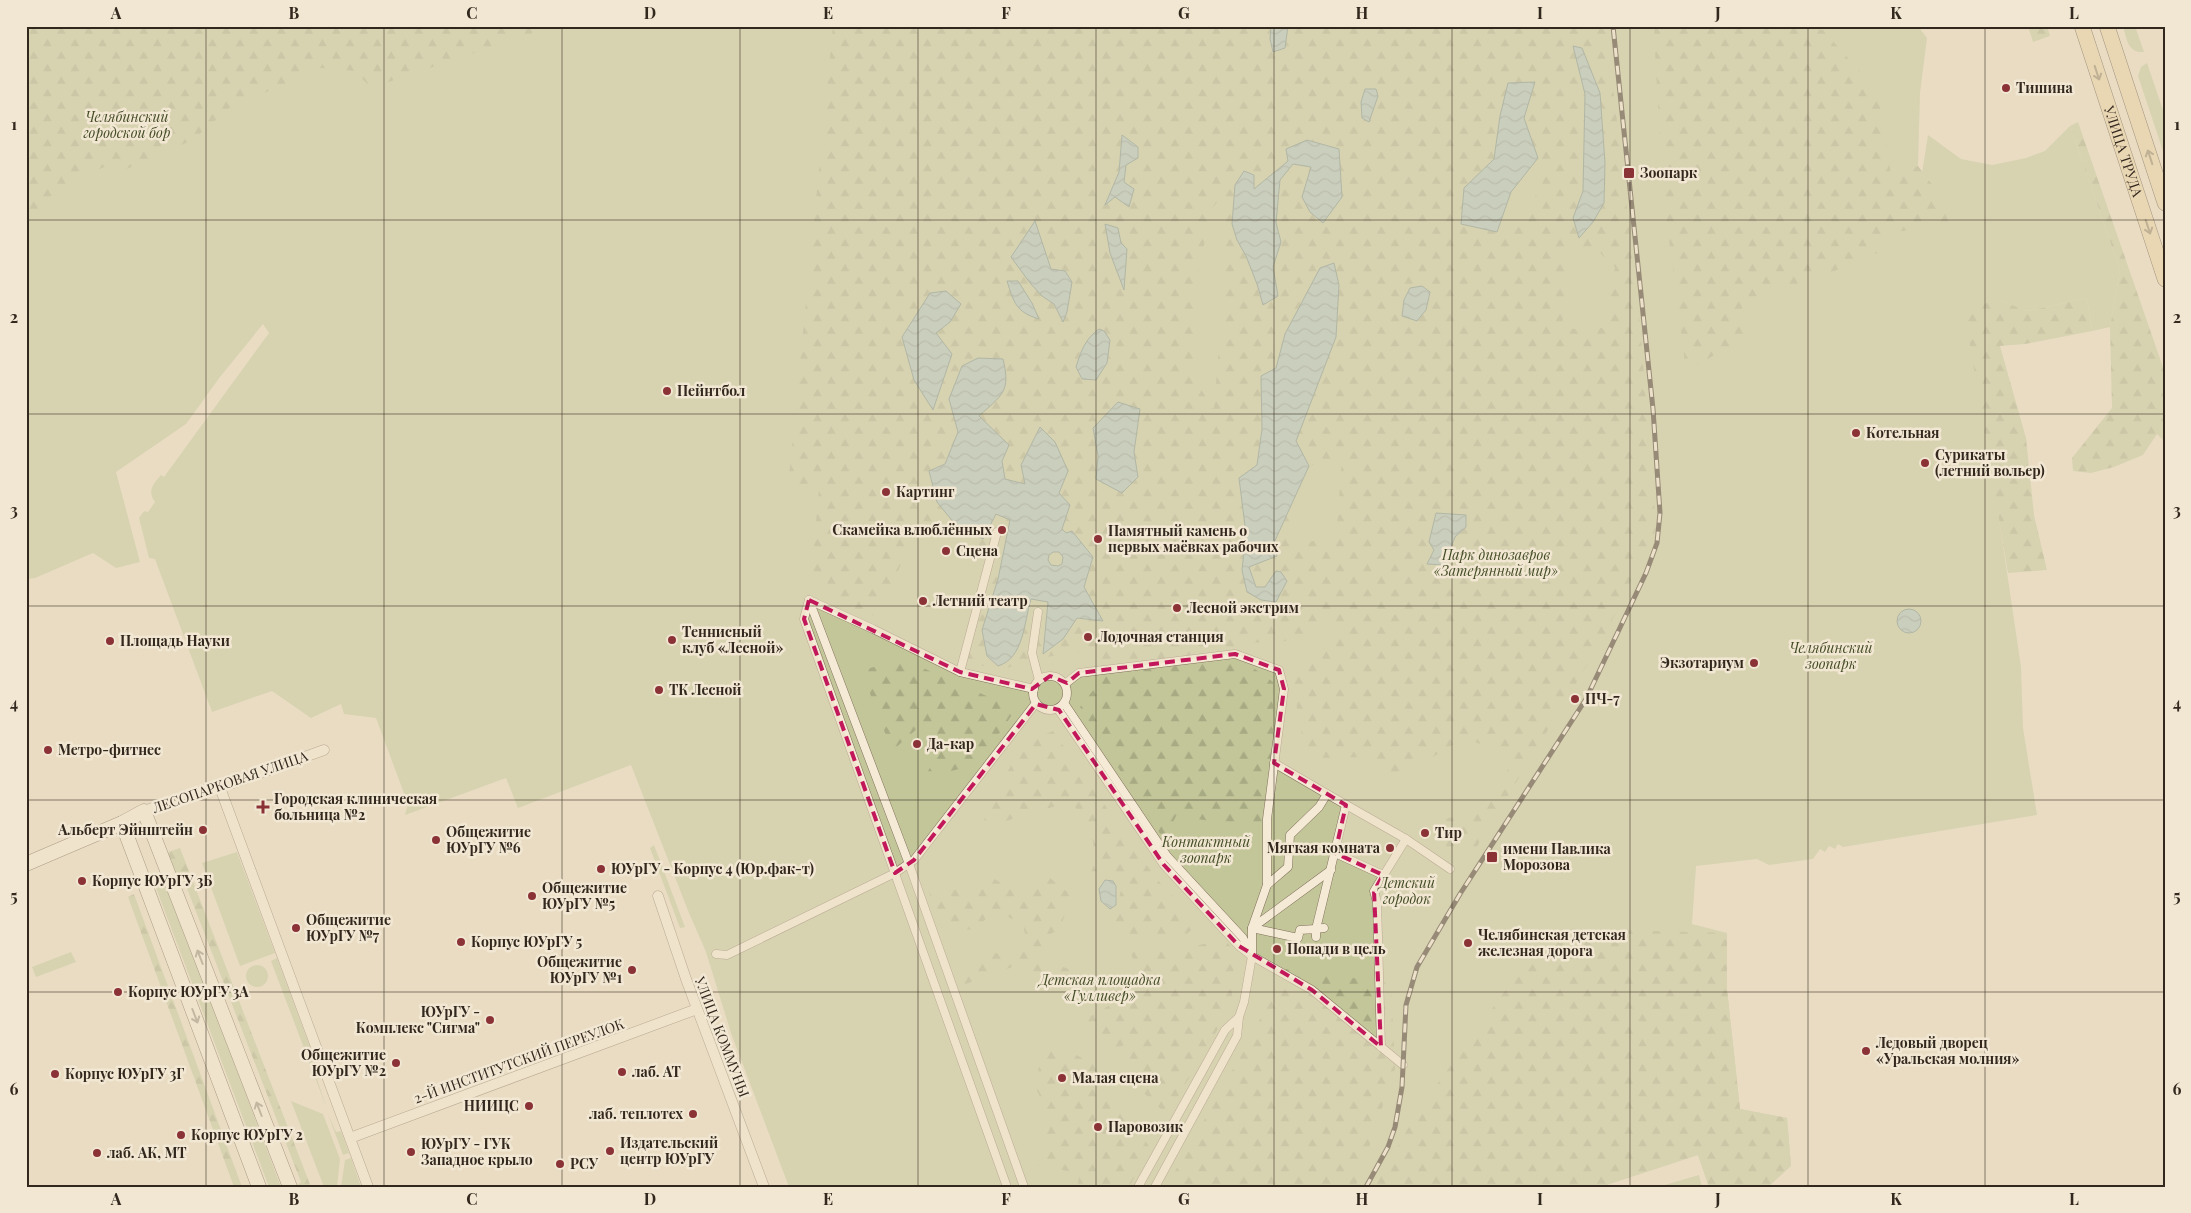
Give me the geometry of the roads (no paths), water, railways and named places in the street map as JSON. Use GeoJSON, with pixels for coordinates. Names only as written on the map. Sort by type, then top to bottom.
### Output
{"type":"FeatureCollection","features":[{"type":"Feature","properties":{"kind":"main road","name":"УЛИЦА ТРУДА"},"geometry":{"type":"LineString","coordinates":[[2082,26],[2165,279]]}},
{"type":"Feature","properties":{"kind":"main road","name":"УЛИЦА ТРУДА"},"geometry":{"type":"LineString","coordinates":[[2107,26],[2165,203]]}},
{"type":"Feature","properties":{"kind":"main road","name":"ЛЕСОПАРКОВАЯ УЛИЦА"},"geometry":{"type":"LineString","coordinates":[[26,864],[122,823],[144,811]]}},
{"type":"Feature","properties":{"kind":"main road"},"geometry":{"type":"LineString","coordinates":[[144,811],[290,1187]]}},
{"type":"Feature","properties":{"kind":"main road"},"geometry":{"type":"LineString","coordinates":[[122,823],[260,1187]]}},
{"type":"Feature","properties":{"kind":"main road"},"geometry":{"type":"LineString","coordinates":[[146,886],[148,876],[154,871],[164,871],[169,877]]}},
{"type":"Feature","properties":{"kind":"street"},"geometry":{"type":"LineString","coordinates":[[960,672],[997,532]]}},
{"type":"Feature","properties":{"kind":"street"},"geometry":{"type":"LineString","coordinates":[[809,600],[960,672],[1034,689]]}},
{"type":"Feature","properties":{"kind":"street"},"geometry":{"type":"LineString","coordinates":[[809,600],[909,864],[1024,1187]]}},
{"type":"Feature","properties":{"kind":"street"},"geometry":{"type":"LineString","coordinates":[[809,600],[804,619],[1007,1187]]}},
{"type":"Feature","properties":{"kind":"street"},"geometry":{"type":"LineString","coordinates":[[1038,612],[1032,653],[1039,680]]}},
{"type":"Feature","properties":{"kind":"street"},"geometry":{"type":"LineString","coordinates":[[1065,684],[1079,673],[1235,654],[1279,670],[1284,689],[1267,819],[1266,885],[1252,928],[1252,956],[1244,1002],[1239,1017],[1237,1036],[1155,1187]]}},
{"type":"Feature","properties":{"kind":"street"},"geometry":{"type":"LineString","coordinates":[[1050,676],[1056,677],[1065,684],[1068,694],[1061,706],[1044,709],[1036,703],[1033,694],[1039,680],[1050,676]]}},
{"type":"Feature","properties":{"kind":"street"},"geometry":{"type":"LineString","coordinates":[[716,954],[727,955],[895,873],[909,864],[1036,703]]}},
{"type":"Feature","properties":{"kind":"street"},"geometry":{"type":"LineString","coordinates":[[1061,706],[1164,865],[1239,946],[1252,956],[1312,990],[1403,1065]]}},
{"type":"Feature","properties":{"kind":"street","name":"ЛЕСОПАРКОВАЯ УЛИЦА"},"geometry":{"type":"LineString","coordinates":[[144,811],[219,784],[230,784],[324,750]]}},
{"type":"Feature","properties":{"kind":"street"},"geometry":{"type":"LineString","coordinates":[[1274,763],[1406,839],[1450,869]]}},
{"type":"Feature","properties":{"kind":"street"},"geometry":{"type":"LineString","coordinates":[[219,784],[368,1187]]}},
{"type":"Feature","properties":{"kind":"street"},"geometry":{"type":"LineString","coordinates":[[1266,885],[1288,868],[1290,835],[1319,807],[1327,794]]}},
{"type":"Feature","properties":{"kind":"street"},"geometry":{"type":"LineString","coordinates":[[1252,928],[1298,938],[1300,930],[1319,931],[1346,805]]}},
{"type":"Feature","properties":{"kind":"street"},"geometry":{"type":"LineString","coordinates":[[1381,1047],[1377,902],[1374,891],[1406,839]]}},
{"type":"Feature","properties":{"kind":"street"},"geometry":{"type":"LineString","coordinates":[[1335,853],[1383,875]]}},
{"type":"Feature","properties":{"kind":"street"},"geometry":{"type":"LineString","coordinates":[[1252,928],[1332,870]]}},
{"type":"Feature","properties":{"kind":"street","name":"УЛИЦА КОММУНЫ"},"geometry":{"type":"LineString","coordinates":[[658,896],[697,1009],[764,1187]]}},
{"type":"Feature","properties":{"kind":"street","name":"2-Й ИНСТИТУТСКИЙ ПЕРЕУЛОК"},"geometry":{"type":"LineString","coordinates":[[350,1138],[697,1009]]}},
{"type":"Feature","properties":{"kind":"street"},"geometry":{"type":"LineString","coordinates":[[1138,1187],[1225,1030],[1239,1017]]}},
{"type":"Feature","properties":{"kind":"water"},"geometry":{"type":"Polygon","coordinates":[[[1271,26],[1288,26],[1285,48],[1273,52],[1270,39],[1271,26]]]}},
{"type":"Feature","properties":{"kind":"water"},"geometry":{"type":"Polygon","coordinates":[[[1573,46],[1582,48],[1600,93],[1605,163],[1604,203],[1593,222],[1579,238],[1573,218],[1583,191],[1585,94],[1573,46]]]}},
{"type":"Feature","properties":{"kind":"water"},"geometry":{"type":"Polygon","coordinates":[[[1535,82],[1524,118],[1538,158],[1511,192],[1497,232],[1461,224],[1464,188],[1494,159],[1500,116],[1508,83],[1535,82]]]}},
{"type":"Feature","properties":{"kind":"water"},"geometry":{"type":"Polygon","coordinates":[[[1365,89],[1376,89],[1378,96],[1369,122],[1362,118],[1361,102],[1365,89]]]}},
{"type":"Feature","properties":{"kind":"water"},"geometry":{"type":"Polygon","coordinates":[[[1122,135],[1138,147],[1138,158],[1126,165],[1124,182],[1134,189],[1129,207],[1115,197],[1105,205],[1119,172],[1122,135]]]}},
{"type":"Feature","properties":{"kind":"water"},"geometry":{"type":"Polygon","coordinates":[[[1307,140],[1339,149],[1342,197],[1323,223],[1310,212],[1302,197],[1311,167],[1293,164],[1280,180],[1276,223],[1281,242],[1273,267],[1278,296],[1263,305],[1257,284],[1246,256],[1237,240],[1232,224],[1235,185],[1244,171],[1254,175],[1254,189],[1288,161],[1286,149],[1307,140]]]}},
{"type":"Feature","properties":{"kind":"water"},"geometry":{"type":"Polygon","coordinates":[[[1035,221],[1051,269],[1065,271],[1072,282],[1067,312],[1063,322],[1054,304],[1042,296],[1030,283],[1011,257],[1035,221]]]}},
{"type":"Feature","properties":{"kind":"water"},"geometry":{"type":"Polygon","coordinates":[[[1105,224],[1118,228],[1121,243],[1127,249],[1124,290],[1110,253],[1105,224]]]}},
{"type":"Feature","properties":{"kind":"water"},"geometry":{"type":"Polygon","coordinates":[[[1334,263],[1339,285],[1336,337],[1296,441],[1309,466],[1273,545],[1277,556],[1249,567],[1256,587],[1265,587],[1276,571],[1281,572],[1287,581],[1276,602],[1261,600],[1247,592],[1242,570],[1246,534],[1239,478],[1257,465],[1262,429],[1261,376],[1276,368],[1285,334],[1320,268],[1334,263]]]}},
{"type":"Feature","properties":{"kind":"water"},"geometry":{"type":"Polygon","coordinates":[[[1007,281],[1018,281],[1032,303],[1039,319],[1025,313],[1017,306],[1007,281]]]}},
{"type":"Feature","properties":{"kind":"water"},"geometry":{"type":"Polygon","coordinates":[[[1422,286],[1430,292],[1426,310],[1417,321],[1402,316],[1404,300],[1410,288],[1422,286]]]}},
{"type":"Feature","properties":{"kind":"water"},"geometry":{"type":"Polygon","coordinates":[[[946,291],[961,304],[950,322],[936,333],[952,354],[933,410],[914,380],[902,337],[930,293],[946,291]]]}},
{"type":"Feature","properties":{"kind":"water"},"geometry":{"type":"Polygon","coordinates":[[[1099,329],[1104,331],[1110,340],[1107,363],[1096,380],[1082,379],[1076,367],[1078,361],[1087,341],[1099,329]]]}},
{"type":"Feature","properties":{"kind":"water"},"geometry":{"type":"Polygon","coordinates":[[[978,358],[1003,359],[1006,379],[1003,392],[979,416],[1009,445],[1002,461],[1005,479],[1025,484],[1021,465],[1040,427],[1055,442],[1068,471],[1059,493],[1070,505],[1062,529],[1066,533],[1072,531],[1093,557],[1084,587],[1103,621],[1077,618],[1063,639],[1043,654],[1048,602],[1031,599],[1022,638],[1018,647],[1007,662],[998,666],[987,656],[982,630],[998,579],[1010,520],[996,514],[983,539],[954,523],[937,502],[929,471],[945,464],[958,432],[949,399],[962,366],[978,358]],[[1053,552],[1049,555],[1048,560],[1051,565],[1058,566],[1062,564],[1063,557],[1059,552],[1053,552]]]}},
{"type":"Feature","properties":{"kind":"water"},"geometry":{"type":"Polygon","coordinates":[[[1118,402],[1140,409],[1134,452],[1138,477],[1122,493],[1096,479],[1098,456],[1093,428],[1118,402]]]}},
{"type":"Feature","properties":{"kind":"water"},"geometry":{"type":"Polygon","coordinates":[[[1436,513],[1466,515],[1466,527],[1455,537],[1444,565],[1427,564],[1434,550],[1429,542],[1436,513]]]}},
{"type":"Feature","properties":{"kind":"water"},"geometry":{"type":"Polygon","coordinates":[[[1909,609],[1914,610],[1920,616],[1920,626],[1914,632],[1909,633],[1904,632],[1898,626],[1897,621],[1898,616],[1904,610],[1909,609]]]}},
{"type":"Feature","properties":{"kind":"water"},"geometry":{"type":"Polygon","coordinates":[[[1105,880],[1113,881],[1116,886],[1116,905],[1110,909],[1101,901],[1099,889],[1105,880]]]}},
{"type":"Feature","properties":{"kind":"railway"},"geometry":{"type":"LineString","coordinates":[[1366,1187],[1388,1147],[1395,1127],[1402,1087],[1406,1005],[1417,967],[1460,894],[1586,699],[1646,573],[1657,543],[1660,513],[1653,409],[1613,26]]}},
{"type":"Feature","properties":{"kind":"place","name":"Тишина"},"geometry":{"type":"Point","coordinates":[2006,88]}},
{"type":"Feature","properties":{"kind":"place","name":"Зоопарк"},"geometry":{"type":"Point","coordinates":[1629,173]}},
{"type":"Feature","properties":{"kind":"place","name":"Пейнтбол"},"geometry":{"type":"Point","coordinates":[667,391]}},
{"type":"Feature","properties":{"kind":"place","name":"Котельная"},"geometry":{"type":"Point","coordinates":[1856,433]}},
{"type":"Feature","properties":{"kind":"place","name":"Сурикаты (летний вольер)"},"geometry":{"type":"Point","coordinates":[1925,463]}},
{"type":"Feature","properties":{"kind":"place","name":"Картинг"},"geometry":{"type":"Point","coordinates":[886,492]}},
{"type":"Feature","properties":{"kind":"place","name":"Скамейка влюблённых"},"geometry":{"type":"Point","coordinates":[1002,530]}},
{"type":"Feature","properties":{"kind":"place","name":"Памятный камень о первых маёвках рабочих"},"geometry":{"type":"Point","coordinates":[1098,539]}},
{"type":"Feature","properties":{"kind":"place","name":"Сцена"},"geometry":{"type":"Point","coordinates":[946,551]}},
{"type":"Feature","properties":{"kind":"place","name":"Летний театр"},"geometry":{"type":"Point","coordinates":[923,601]}},
{"type":"Feature","properties":{"kind":"place","name":"Лесной экстрим"},"geometry":{"type":"Point","coordinates":[1177,608]}},
{"type":"Feature","properties":{"kind":"place","name":"Лодочная станция"},"geometry":{"type":"Point","coordinates":[1088,637]}},
{"type":"Feature","properties":{"kind":"place","name":"Теннисный клуб «Лесной»"},"geometry":{"type":"Point","coordinates":[672,640]}},
{"type":"Feature","properties":{"kind":"place","name":"Площадь Науки"},"geometry":{"type":"Point","coordinates":[110,641]}},
{"type":"Feature","properties":{"kind":"place","name":"Экзотариум"},"geometry":{"type":"Point","coordinates":[1754,663]}},
{"type":"Feature","properties":{"kind":"place","name":"ТК Лесной"},"geometry":{"type":"Point","coordinates":[659,690]}},
{"type":"Feature","properties":{"kind":"place","name":"ПЧ-7"},"geometry":{"type":"Point","coordinates":[1575,699]}},
{"type":"Feature","properties":{"kind":"place","name":"Да-кар"},"geometry":{"type":"Point","coordinates":[917,744]}},
{"type":"Feature","properties":{"kind":"place","name":"Метро-фитнес"},"geometry":{"type":"Point","coordinates":[48,750]}},
{"type":"Feature","properties":{"kind":"place","name":"Городская клиническая больница №2"},"geometry":{"type":"Point","coordinates":[263,807]}},
{"type":"Feature","properties":{"kind":"place","name":"Альберт Эйнштейн"},"geometry":{"type":"Point","coordinates":[203,830]}},
{"type":"Feature","properties":{"kind":"place","name":"Тир"},"geometry":{"type":"Point","coordinates":[1425,833]}},
{"type":"Feature","properties":{"kind":"place","name":"Общежитие ЮУрГУ №6"},"geometry":{"type":"Point","coordinates":[436,840]}},
{"type":"Feature","properties":{"kind":"place","name":"Мягкая комната"},"geometry":{"type":"Point","coordinates":[1390,848]}},
{"type":"Feature","properties":{"kind":"place","name":"имени Павлика Морозова"},"geometry":{"type":"Point","coordinates":[1492,857]}},
{"type":"Feature","properties":{"kind":"place","name":"ЮУрГУ - Корпус 4 (Юр.фак-т)"},"geometry":{"type":"Point","coordinates":[601,869]}},
{"type":"Feature","properties":{"kind":"place","name":"Корпус ЮУрГУ 3Б"},"geometry":{"type":"Point","coordinates":[82,881]}},
{"type":"Feature","properties":{"kind":"place","name":"Общежитие ЮУрГУ №5"},"geometry":{"type":"Point","coordinates":[532,896]}},
{"type":"Feature","properties":{"kind":"place","name":"Общежитие ЮУрГУ №7"},"geometry":{"type":"Point","coordinates":[296,928]}},
{"type":"Feature","properties":{"kind":"place","name":"Корпус ЮУрГУ 5"},"geometry":{"type":"Point","coordinates":[461,942]}},
{"type":"Feature","properties":{"kind":"place","name":"Челябинская детская железная дорога"},"geometry":{"type":"Point","coordinates":[1468,943]}},
{"type":"Feature","properties":{"kind":"place","name":"Попади в цель"},"geometry":{"type":"Point","coordinates":[1277,949]}},
{"type":"Feature","properties":{"kind":"place","name":"Общежитие ЮУрГУ №1"},"geometry":{"type":"Point","coordinates":[632,970]}},
{"type":"Feature","properties":{"kind":"place","name":"Корпус ЮУрГУ 3А"},"geometry":{"type":"Point","coordinates":[118,992]}},
{"type":"Feature","properties":{"kind":"place","name":"ЮУрГУ - Комплекс \"Сигма\""},"geometry":{"type":"Point","coordinates":[490,1020]}},
{"type":"Feature","properties":{"kind":"place","name":"Ледовый дворец «Уральская молния»"},"geometry":{"type":"Point","coordinates":[1866,1051]}},
{"type":"Feature","properties":{"kind":"place","name":"Общежитие ЮУрГУ №2"},"geometry":{"type":"Point","coordinates":[396,1063]}},
{"type":"Feature","properties":{"kind":"place","name":"лаб. АТ"},"geometry":{"type":"Point","coordinates":[622,1072]}},
{"type":"Feature","properties":{"kind":"place","name":"Корпус ЮУрГУ 3Г"},"geometry":{"type":"Point","coordinates":[55,1074]}},
{"type":"Feature","properties":{"kind":"place","name":"Малая сцена"},"geometry":{"type":"Point","coordinates":[1062,1078]}},
{"type":"Feature","properties":{"kind":"place","name":"НИИЦС"},"geometry":{"type":"Point","coordinates":[529,1106]}},
{"type":"Feature","properties":{"kind":"place","name":"лаб. теплотех"},"geometry":{"type":"Point","coordinates":[693,1114]}},
{"type":"Feature","properties":{"kind":"place","name":"Паровозик"},"geometry":{"type":"Point","coordinates":[1098,1127]}},
{"type":"Feature","properties":{"kind":"place","name":"Корпус ЮУрГУ 2"},"geometry":{"type":"Point","coordinates":[181,1135]}},
{"type":"Feature","properties":{"kind":"place","name":"Издательский центр ЮУрГУ"},"geometry":{"type":"Point","coordinates":[610,1151]}},
{"type":"Feature","properties":{"kind":"place","name":"ЮУрГУ - ГУК Западное крыло"},"geometry":{"type":"Point","coordinates":[411,1152]}},
{"type":"Feature","properties":{"kind":"place","name":"лаб. АК, МТ"},"geometry":{"type":"Point","coordinates":[97,1153]}},
{"type":"Feature","properties":{"kind":"place","name":"РСУ"},"geometry":{"type":"Point","coordinates":[560,1164]}},
{"type":"Feature","properties":{"kind":"park label","name":"Челябинский городской бор"},"geometry":{"type":"Point","coordinates":[127,126]}},
{"type":"Feature","properties":{"kind":"park label","name":"Парк динозавров «Затерянный мир»"},"geometry":{"type":"Point","coordinates":[1496,564]}},
{"type":"Feature","properties":{"kind":"park label","name":"Челябинский зоопарк"},"geometry":{"type":"Point","coordinates":[1831,656]}},
{"type":"Feature","properties":{"kind":"park label","name":"Контактный зоопарк"},"geometry":{"type":"Point","coordinates":[1206,850]}},
{"type":"Feature","properties":{"kind":"park label","name":"Детский городок"},"geometry":{"type":"Point","coordinates":[1407,892]}},
{"type":"Feature","properties":{"kind":"park label","name":"Детская площадка «Гулливер»"},"geometry":{"type":"Point","coordinates":[1100,988]}}]}
